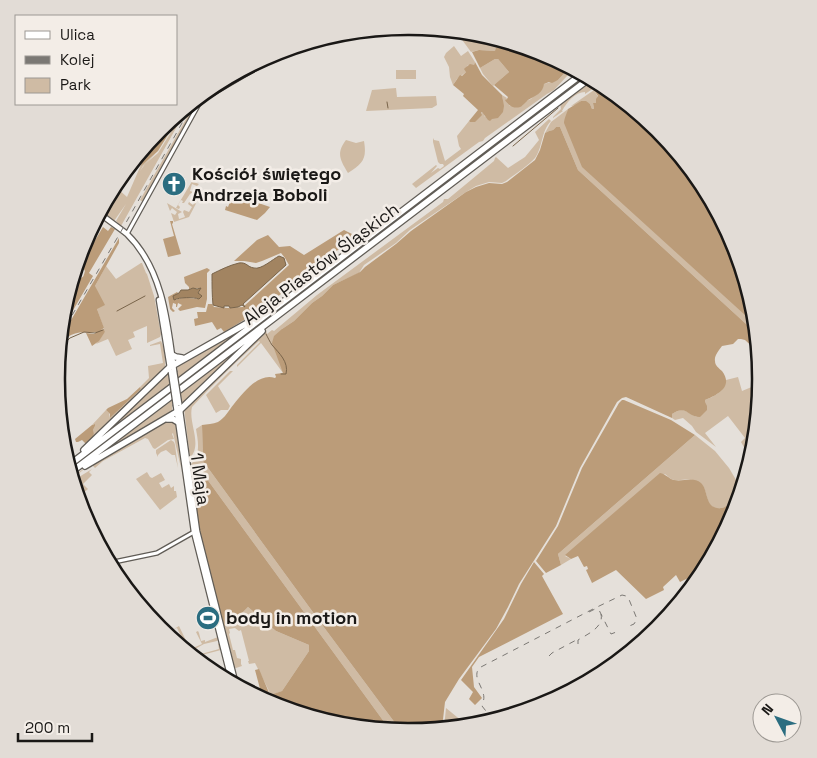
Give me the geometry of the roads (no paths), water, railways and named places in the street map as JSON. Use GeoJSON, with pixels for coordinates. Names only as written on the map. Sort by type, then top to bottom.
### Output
{"type":"FeatureCollection","features":[{"type":"Feature","properties":{"kind":"highway","name":"Aleja Piastów Śląskich"},"geometry":{"type":"LineString","coordinates":[[74,460],[576,79]]}},
{"type":"Feature","properties":{"kind":"highway","name":"Aleja Piastów Śląskich"},"geometry":{"type":"LineString","coordinates":[[76,469],[583,83]]}},
{"type":"Feature","properties":{"kind":"highway"},"geometry":{"type":"LineString","coordinates":[[74,459],[184,358],[275,308]]}},
{"type":"Feature","properties":{"kind":"highway"},"geometry":{"type":"LineString","coordinates":[[77,470],[165,420],[281,313]]}},
{"type":"Feature","properties":{"kind":"highway"},"geometry":{"type":"LineString","coordinates":[[172,355],[177,358],[184,358]]}},
{"type":"Feature","properties":{"kind":"highway"},"geometry":{"type":"LineString","coordinates":[[165,420],[173,419],[178,422]]}},
{"type":"Feature","properties":{"kind":"main road","name":"1 Maja"},"geometry":{"type":"LineString","coordinates":[[105,218],[127,234],[146,259],[160,291],[172,355],[172,368]]}},
{"type":"Feature","properties":{"kind":"main road","name":"1 Maja"},"geometry":{"type":"LineString","coordinates":[[156,283],[172,368],[195,531],[233,675]]}},
{"type":"Feature","properties":{"kind":"main road","name":"1 Maja"},"geometry":{"type":"LineString","coordinates":[[178,408],[178,422],[195,531],[229,673]]}},
{"type":"Feature","properties":{"kind":"main road"},"geometry":{"type":"LineString","coordinates":[[230,674],[232,669]]}},
{"type":"Feature","properties":{"kind":"street"},"geometry":{"type":"LineString","coordinates":[[127,234],[197,108]]}},
{"type":"Feature","properties":{"kind":"street"},"geometry":{"type":"LineString","coordinates":[[117,561],[157,553],[195,531]]}},
{"type":"Feature","properties":{"kind":"waterway"},"geometry":{"type":"LineString","coordinates":[[561,104],[586,85]]}},
{"type":"Feature","properties":{"kind":"waterway"},"geometry":{"type":"LineString","coordinates":[[387,102],[388,108]]}},
{"type":"Feature","properties":{"kind":"waterway"},"geometry":{"type":"LineString","coordinates":[[513,146],[558,108]]}},
{"type":"Feature","properties":{"kind":"waterway"},"geometry":{"type":"LineString","coordinates":[[117,311],[145,296]]}},
{"type":"Feature","properties":{"kind":"waterway"},"geometry":{"type":"LineString","coordinates":[[248,312],[251,315]]}},
{"type":"Feature","properties":{"kind":"waterway"},"geometry":{"type":"LineString","coordinates":[[66,342],[84,332],[95,333],[103,330]]}},
{"type":"Feature","properties":{"kind":"waterway"},"geometry":{"type":"LineString","coordinates":[[266,334],[285,362],[286,374],[281,374]]}},
{"type":"Feature","properties":{"kind":"railway"},"geometry":{"type":"LineString","coordinates":[[70,319],[185,117]]}},
{"type":"Feature","properties":{"kind":"railway"},"geometry":{"type":"LineString","coordinates":[[488,713],[482,706],[484,695],[478,680],[477,671],[479,668],[622,595],[628,597],[637,619],[634,624],[627,627]]}},
{"type":"Feature","properties":{"kind":"railway"},"geometry":{"type":"LineString","coordinates":[[589,612],[595,609],[599,610],[611,634],[619,631]]}},
{"type":"Feature","properties":{"kind":"railway"},"geometry":{"type":"LineString","coordinates":[[578,644],[578,640],[598,626],[601,614]]}},
{"type":"Feature","properties":{"kind":"railway"},"geometry":{"type":"LineString","coordinates":[[549,656],[580,638]]}},
{"type":"Feature","properties":{"kind":"place","name":"Kościół świętego Andrzeja Boboli"},"geometry":{"type":"Point","coordinates":[174,184]}},
{"type":"Feature","properties":{"kind":"place","name":"body in motion"},"geometry":{"type":"Point","coordinates":[208,618]}}]}
